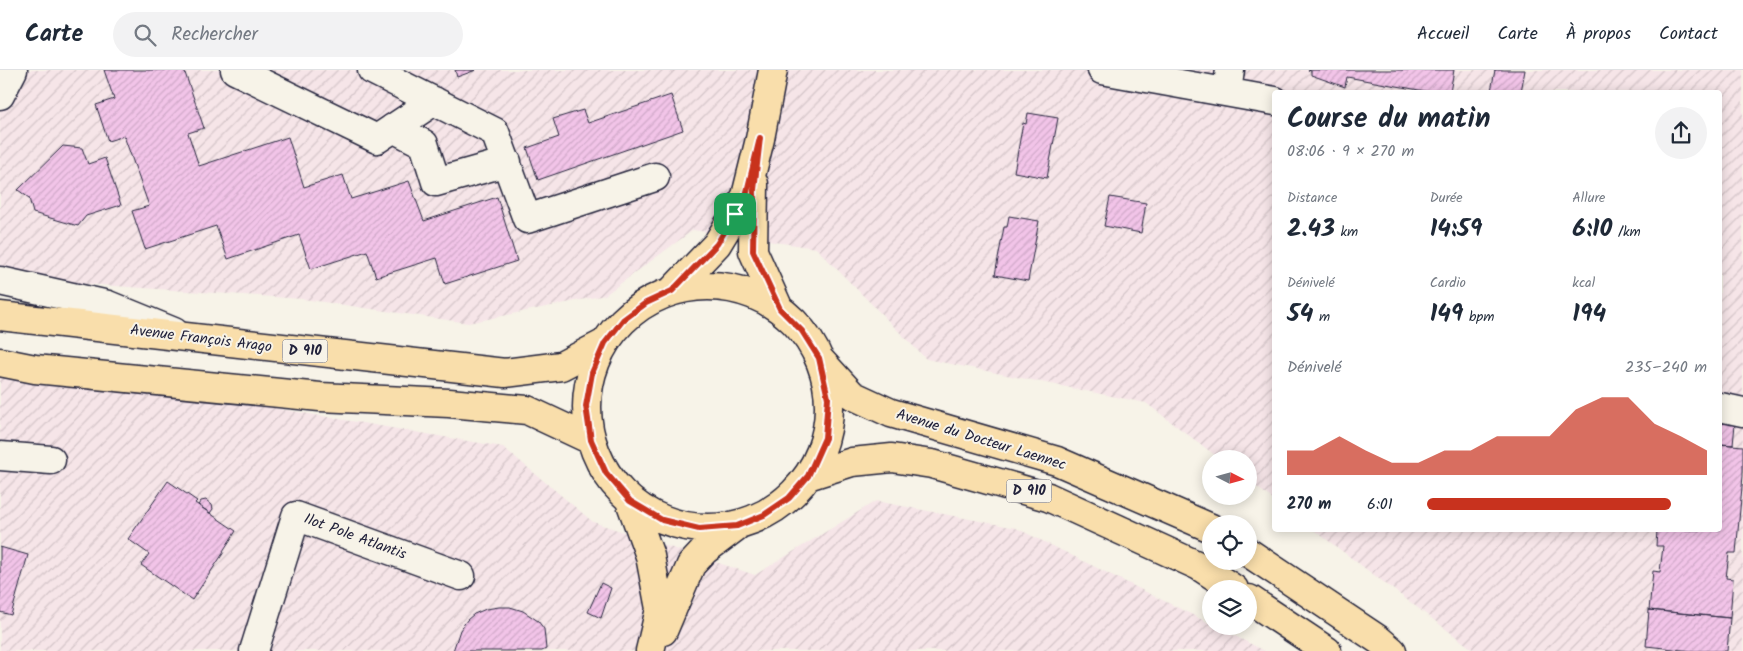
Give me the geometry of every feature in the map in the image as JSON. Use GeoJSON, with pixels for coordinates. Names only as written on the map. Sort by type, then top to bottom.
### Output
{"type":"FeatureCollection","features":[{"type":"Feature","properties":{"kind":"main road"},"geometry":{"type":"LineString","coordinates":[[672,291],[717,244],[746,196],[760,138],[773,70]]}},
{"type":"Feature","properties":{"kind":"main road"},"geometry":{"type":"LineString","coordinates":[[760,138],[754,190],[753,251],[780,309]]}},
{"type":"Feature","properties":{"kind":"main road"},"geometry":{"type":"LineString","coordinates":[[654,651],[690,565],[705,550],[737,526],[764,515],[789,498],[808,476],[825,438],[828,398],[819,358],[802,331],[780,309],[755,296],[728,288],[700,286],[672,291],[646,303],[623,320],[605,343],[592,373],[586,406],[591,440],[606,473],[630,501],[662,520],[699,529],[737,526]]}},
{"type":"Feature","properties":{"kind":"main road","name":"Avenue François Arago"},"geometry":{"type":"LineString","coordinates":[[0,316],[505,373],[560,366],[605,343]]}},
{"type":"Feature","properties":{"kind":"main road","name":"Avenue du Docteur Laennec"},"geometry":{"type":"LineString","coordinates":[[819,358],[852,395],[891,413],[1057,461],[1202,524]]}},
{"type":"Feature","properties":{"kind":"main road"},"geometry":{"type":"LineString","coordinates":[[0,363],[35,369],[320,397],[449,403],[527,410],[591,440]]}},
{"type":"Feature","properties":{"kind":"main road","name":"D 910"},"geometry":{"type":"LineString","coordinates":[[808,476],[852,462],[892,458],[941,467],[1048,497],[1199,566],[1220,580]]}},
{"type":"Feature","properties":{"kind":"main road"},"geometry":{"type":"LineString","coordinates":[[630,501],[650,556],[660,609],[650,651]]}},
{"type":"Feature","properties":{"kind":"main road"},"geometry":{"type":"LineString","coordinates":[[1257,558],[1380,640],[1392,651]]}},
{"type":"Feature","properties":{"kind":"main road"},"geometry":{"type":"LineString","coordinates":[[1257,604],[1327,651]]}},
{"type":"Feature","properties":{"kind":"street"},"geometry":{"type":"LineString","coordinates":[[0,95],[13,70]]}},
{"type":"Feature","properties":{"kind":"street"},"geometry":{"type":"LineString","coordinates":[[235,70],[377,139],[434,101]]}},
{"type":"Feature","properties":{"kind":"street"},"geometry":{"type":"LineString","coordinates":[[372,70],[495,132],[527,219],[655,178]]}},
{"type":"Feature","properties":{"kind":"street"},"geometry":{"type":"LineString","coordinates":[[1109,71],[1228,81],[1272,100]]}},
{"type":"Feature","properties":{"kind":"street"},"geometry":{"type":"LineString","coordinates":[[393,128],[424,144],[436,182],[506,162]]}},
{"type":"Feature","properties":{"kind":"street"},"geometry":{"type":"LineString","coordinates":[[0,281],[108,305],[187,338]]}},
{"type":"Feature","properties":{"kind":"street"},"geometry":{"type":"LineString","coordinates":[[1722,407],[1743,412]]}},
{"type":"Feature","properties":{"kind":"street"},"geometry":{"type":"LineString","coordinates":[[0,456],[51,460]]}},
{"type":"Feature","properties":{"kind":"street","name":"Ilot Pole Atlantis"},"geometry":{"type":"LineString","coordinates":[[254,651],[296,516],[461,576]]}},
{"type":"Feature","properties":{"kind":"shaded area"},"geometry":{"type":"Polygon","coordinates":[[[0,70],[1743,70],[1743,651],[1475,651],[1317,532],[1722,532],[1722,90],[1272,90],[1272,499],[1258,488],[1258,450],[1208,450],[1146,403],[926,359],[816,248],[693,230],[605,295],[468,323],[303,299],[0,278],[0,70]]]}},
{"type":"Feature","properties":{"kind":"shaded area"},"geometry":{"type":"Polygon","coordinates":[[[0,361],[503,447],[593,522],[755,575],[876,501],[1016,528],[1202,620],[1202,635],[1233,635],[1265,651],[0,651],[0,361]]]}},
{"type":"Feature","properties":{"kind":"building"},"geometry":{"type":"Polygon","coordinates":[[[104,70],[184,70],[204,128],[188,133],[199,166],[288,137],[304,187],[343,175],[351,199],[409,181],[424,221],[497,197],[517,261],[445,284],[437,258],[376,277],[367,251],[311,269],[299,235],[228,259],[216,226],[145,249],[132,211],[149,206],[124,136],[108,141],[96,105],[114,99],[104,70]]]}},
{"type":"Feature","properties":{"kind":"building"},"geometry":{"type":"Polygon","coordinates":[[[455,70],[476,70],[457,77],[455,70]]]}},
{"type":"Feature","properties":{"kind":"building"},"geometry":{"type":"Polygon","coordinates":[[[1308,70],[1454,70],[1450,90],[1419,90],[1347,77],[1345,87],[1311,75],[1311,71],[1308,70]]]}},
{"type":"Feature","properties":{"kind":"building"},"geometry":{"type":"Polygon","coordinates":[[[1495,70],[1525,70],[1521,90],[1491,90],[1495,70]]]}},
{"type":"Feature","properties":{"kind":"building"},"geometry":{"type":"Polygon","coordinates":[[[671,95],[683,130],[538,180],[527,148],[559,137],[553,119],[583,110],[588,123],[671,95]]]}},
{"type":"Feature","properties":{"kind":"building"},"geometry":{"type":"Polygon","coordinates":[[[1028,113],[1058,118],[1047,178],[1014,172],[1023,123],[1026,124],[1028,113]]]}},
{"type":"Feature","properties":{"kind":"building"},"geometry":{"type":"Polygon","coordinates":[[[63,146],[82,148],[88,164],[105,158],[121,205],[86,216],[78,226],[33,213],[29,198],[18,190],[63,146]]]}},
{"type":"Feature","properties":{"kind":"building"},"geometry":{"type":"Polygon","coordinates":[[[1110,197],[1146,203],[1141,233],[1104,226],[1110,197]]]}},
{"type":"Feature","properties":{"kind":"building"},"geometry":{"type":"Polygon","coordinates":[[[1009,216],[1039,221],[1028,281],[995,275],[1004,227],[1007,227],[1009,216]]]}},
{"type":"Feature","properties":{"kind":"building"},"geometry":{"type":"Polygon","coordinates":[[[1722,423],[1735,424],[1733,445],[1722,444],[1722,423]]]}},
{"type":"Feature","properties":{"kind":"building"},"geometry":{"type":"Polygon","coordinates":[[[1722,444],[1743,446],[1743,476],[1736,553],[1729,553],[1726,578],[1733,579],[1730,618],[1649,610],[1653,571],[1660,572],[1663,546],[1656,546],[1657,532],[1722,532],[1722,444]]]}},
{"type":"Feature","properties":{"kind":"building"},"geometry":{"type":"Polygon","coordinates":[[[168,481],[197,501],[195,503],[236,531],[192,600],[141,565],[149,554],[128,539],[168,481]]]}},
{"type":"Feature","properties":{"kind":"building"},"geometry":{"type":"Polygon","coordinates":[[[206,500],[212,505],[213,509],[210,513],[198,505],[201,501],[206,500]]]}},
{"type":"Feature","properties":{"kind":"building"},"geometry":{"type":"Polygon","coordinates":[[[0,547],[28,555],[11,615],[0,612],[0,547]]]}},
{"type":"Feature","properties":{"kind":"building"},"geometry":{"type":"Polygon","coordinates":[[[601,583],[611,588],[601,618],[588,612],[601,583]]]}},
{"type":"Feature","properties":{"kind":"building"},"geometry":{"type":"Polygon","coordinates":[[[510,607],[523,611],[538,621],[544,629],[546,649],[542,651],[453,651],[460,630],[467,620],[474,614],[486,609],[510,607]]]}},
{"type":"Feature","properties":{"kind":"building"},"geometry":{"type":"Polygon","coordinates":[[[1649,610],[1730,618],[1727,651],[1692,651],[1646,646],[1649,610]]]}},
{"type":"Feature","properties":{"kind":"route"},"geometry":{"type":"LineString","coordinates":[[760,138],[754,190],[753,251],[780,309],[802,331],[819,358],[828,398],[825,438],[808,476],[789,498],[764,515],[737,526],[699,529],[662,520],[630,501],[606,473],[591,440],[586,406],[592,373],[605,343],[623,320],[646,303],[672,291],[717,244],[735,214],[746,196],[760,138]]}}]}
